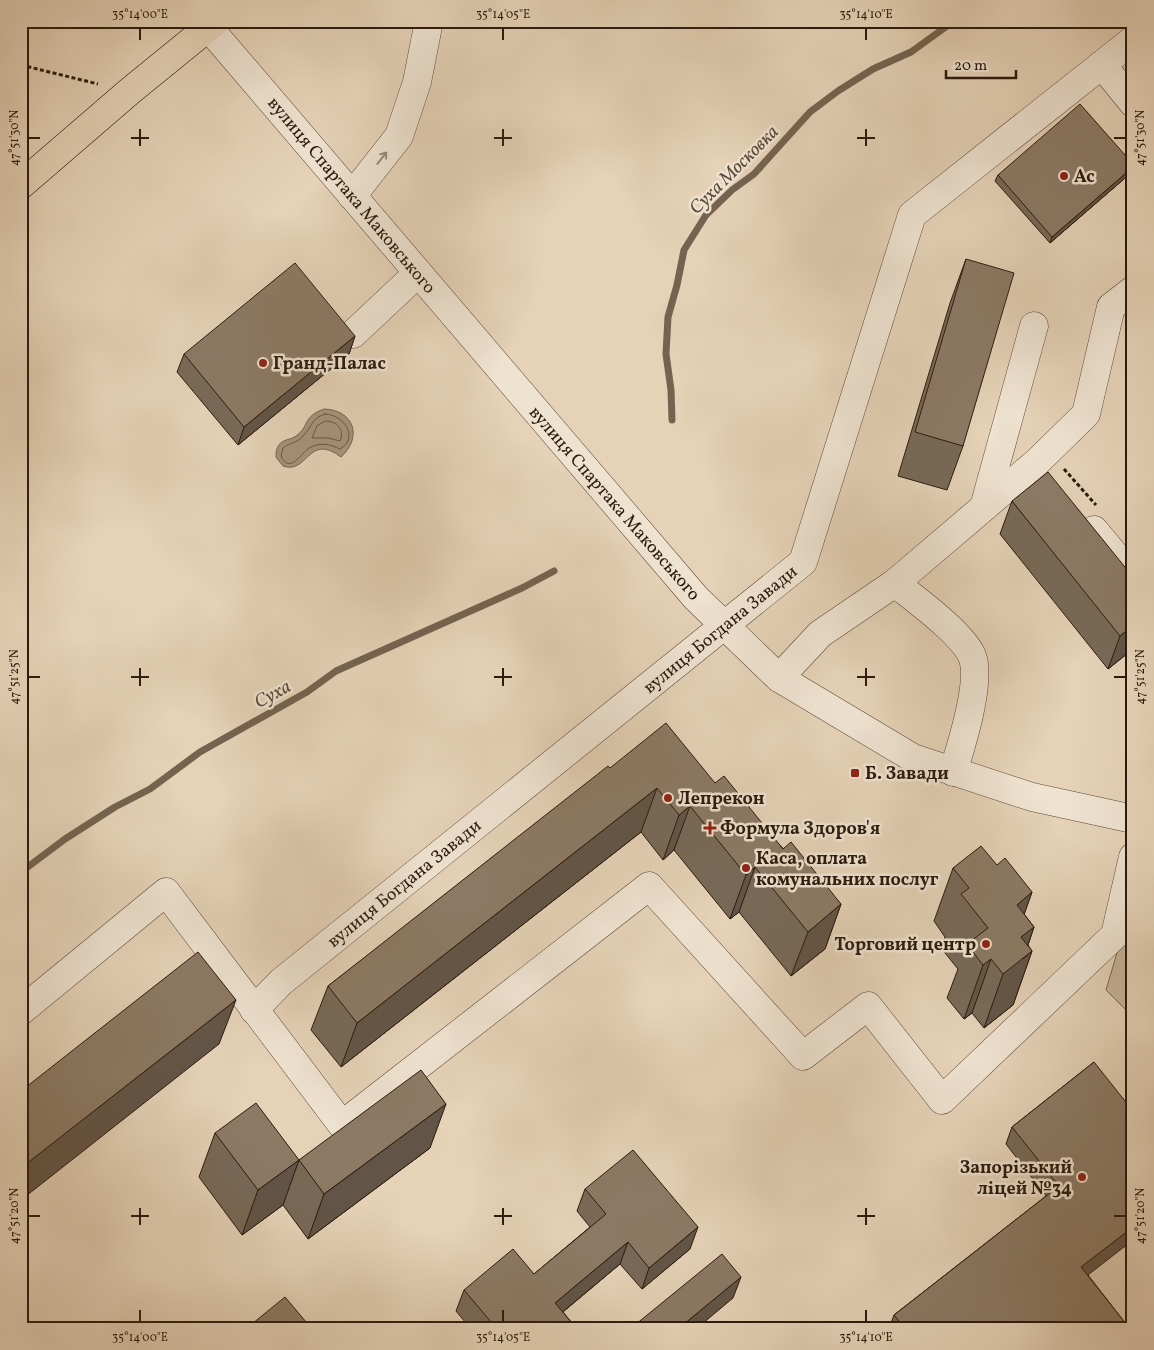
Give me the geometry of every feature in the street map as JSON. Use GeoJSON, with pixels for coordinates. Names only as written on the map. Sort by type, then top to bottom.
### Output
{"type":"FeatureCollection","features":[{"type":"Feature","properties":{"kind":"main road"},"geometry":{"type":"LineString","coordinates":[[21,185],[130,91],[212,24]]}},
{"type":"Feature","properties":{"kind":"street"},"geometry":{"type":"LineString","coordinates":[[352,196],[400,136],[417,82],[429,21]]}},
{"type":"Feature","properties":{"kind":"street","name":"вулиця Спартака Маковського"},"geometry":{"type":"LineString","coordinates":[[212,24],[352,196],[696,598],[779,678],[913,758],[1032,797],[1133,819]]}},
{"type":"Feature","properties":{"kind":"street","name":"вулиця Богдана Завади"},"geometry":{"type":"LineString","coordinates":[[254,1010],[281,982],[803,562],[912,215],[1133,40]]}},
{"type":"Feature","properties":{"kind":"street"},"geometry":{"type":"LineString","coordinates":[[1102,65],[1133,103]]}},
{"type":"Feature","properties":{"kind":"street"},"geometry":{"type":"LineString","coordinates":[[353,334],[418,273]]}},
{"type":"Feature","properties":{"kind":"street"},"geometry":{"type":"LineString","coordinates":[[779,678],[820,634],[895,583],[1037,462],[1086,414],[1111,307],[1133,290]]}},
{"type":"Feature","properties":{"kind":"street"},"geometry":{"type":"LineString","coordinates":[[984,507],[1034,326]]}},
{"type":"Feature","properties":{"kind":"street"},"geometry":{"type":"LineString","coordinates":[[1037,462],[1056,484]]}},
{"type":"Feature","properties":{"kind":"street"},"geometry":{"type":"LineString","coordinates":[[1081,514],[1130,567]]}},
{"type":"Feature","properties":{"kind":"street"},"geometry":{"type":"LineString","coordinates":[[895,583],[961,638],[973,657],[975,682],[961,746],[953,772]]}},
{"type":"Feature","properties":{"kind":"street"},"geometry":{"type":"LineString","coordinates":[[21,1011],[166,892],[342,1125],[649,886],[803,1056],[868,1006],[942,1100],[1115,936],[1133,858]]}},
{"type":"Feature","properties":{"kind":"path"},"geometry":{"type":"LineString","coordinates":[[21,65],[130,91]]}},
{"type":"Feature","properties":{"kind":"shaded area"},"geometry":{"type":"Polygon","coordinates":[[[1133,899],[1133,1017],[1106,990],[1133,899]]]}},
{"type":"Feature","properties":{"kind":"water"},"geometry":{"type":"Polygon","coordinates":[[[324,409],[342,414],[348,419],[353,433],[348,449],[341,457],[322,449],[315,451],[298,465],[291,467],[283,466],[276,457],[279,445],[296,436],[312,415],[324,409]]]}},
{"type":"Feature","properties":{"kind":"building","name":"Ас"},"geometry":{"type":"Polygon","coordinates":[[[1080,104],[1133,164],[1133,167],[1052,237],[998,175],[1080,104]]]}},
{"type":"Feature","properties":{"kind":"building"},"geometry":{"type":"Polygon","coordinates":[[[966,259],[1014,273],[963,446],[915,432],[966,259]]]}},
{"type":"Feature","properties":{"kind":"building","name":"Гранд-Палас"},"geometry":{"type":"Polygon","coordinates":[[[295,263],[355,336],[244,427],[184,354],[295,263]]]}},
{"type":"Feature","properties":{"kind":"building"},"geometry":{"type":"Polygon","coordinates":[[[1048,472],[1133,577],[1133,625],[1120,636],[1012,501],[1048,472]]]}},
{"type":"Feature","properties":{"kind":"building"},"geometry":{"type":"Polygon","coordinates":[[[666,723],[715,783],[724,776],[783,849],[791,842],[841,904],[808,932],[755,867],[746,875],[690,806],[679,815],[657,788],[357,1023],[328,986],[608,766],[610,768],[666,723]]]}},
{"type":"Feature","properties":{"kind":"building"},"geometry":{"type":"Polygon","coordinates":[[[981,846],[997,865],[1005,858],[1032,892],[1017,905],[1034,927],[1021,937],[1032,951],[1003,974],[991,959],[983,965],[967,944],[988,928],[961,894],[969,888],[953,868],[981,846]]]}},
{"type":"Feature","properties":{"kind":"building"},"geometry":{"type":"Polygon","coordinates":[[[198,952],[236,1000],[21,1168],[21,1091],[198,952]]]}},
{"type":"Feature","properties":{"kind":"building","name":"Запорізький ліцей №34"},"geometry":{"type":"Polygon","coordinates":[[[1094,1062],[1133,1111],[1133,1227],[1081,1267],[1130,1329],[1065,1329],[1062,1325],[1057,1329],[905,1329],[894,1315],[1059,1186],[1012,1127],[1094,1062]]]}},
{"type":"Feature","properties":{"kind":"building"},"geometry":{"type":"Polygon","coordinates":[[[421,1070],[446,1104],[324,1194],[299,1160],[421,1070]]]}},
{"type":"Feature","properties":{"kind":"building"},"geometry":{"type":"Polygon","coordinates":[[[256,1103],[299,1160],[258,1190],[215,1133],[256,1103]]]}},
{"type":"Feature","properties":{"kind":"building"},"geometry":{"type":"Polygon","coordinates":[[[633,1150],[698,1227],[649,1268],[628,1242],[555,1303],[577,1329],[497,1329],[464,1290],[513,1249],[534,1274],[606,1214],[585,1189],[633,1150]]]}},
{"type":"Feature","properties":{"kind":"building"},"geometry":{"type":"Polygon","coordinates":[[[722,1254],[741,1277],[678,1329],[630,1329],[722,1254]]]}},
{"type":"Feature","properties":{"kind":"building"},"geometry":{"type":"Polygon","coordinates":[[[285,1297],[312,1329],[247,1328],[285,1297]]]}},
{"type":"Feature","properties":{"kind":"waterway","name":"Суха Московка"},"geometry":{"type":"LineString","coordinates":[[672,420],[671,390],[666,354],[668,317],[684,250],[706,215],[732,190],[754,174],[810,112],[838,91],[873,69],[911,52],[954,21]]}},
{"type":"Feature","properties":{"kind":"waterway","name":"Суха"},"geometry":{"type":"LineString","coordinates":[[21,872],[65,839],[115,807],[150,789],[200,752],[307,692],[336,671],[522,588],[554,571]]}},
{"type":"Feature","properties":{"kind":"place","name":"Ас"},"geometry":{"type":"Point","coordinates":[1064,176]}},
{"type":"Feature","properties":{"kind":"place","name":"Гранд-Палас"},"geometry":{"type":"Point","coordinates":[263,363]}},
{"type":"Feature","properties":{"kind":"place","name":"Б. Завади"},"geometry":{"type":"Point","coordinates":[855,773]}},
{"type":"Feature","properties":{"kind":"place","name":"Лепрекон"},"geometry":{"type":"Point","coordinates":[668,798]}},
{"type":"Feature","properties":{"kind":"place","name":"Формула Здоров'я"},"geometry":{"type":"Point","coordinates":[710,828]}},
{"type":"Feature","properties":{"kind":"place","name":"Каса, оплата комунальних послуг"},"geometry":{"type":"Point","coordinates":[746,868]}},
{"type":"Feature","properties":{"kind":"place","name":"Торговий центр"},"geometry":{"type":"Point","coordinates":[986,944]}},
{"type":"Feature","properties":{"kind":"place","name":"Запорізький ліцей №34"},"geometry":{"type":"Point","coordinates":[1082,1177]}}]}
